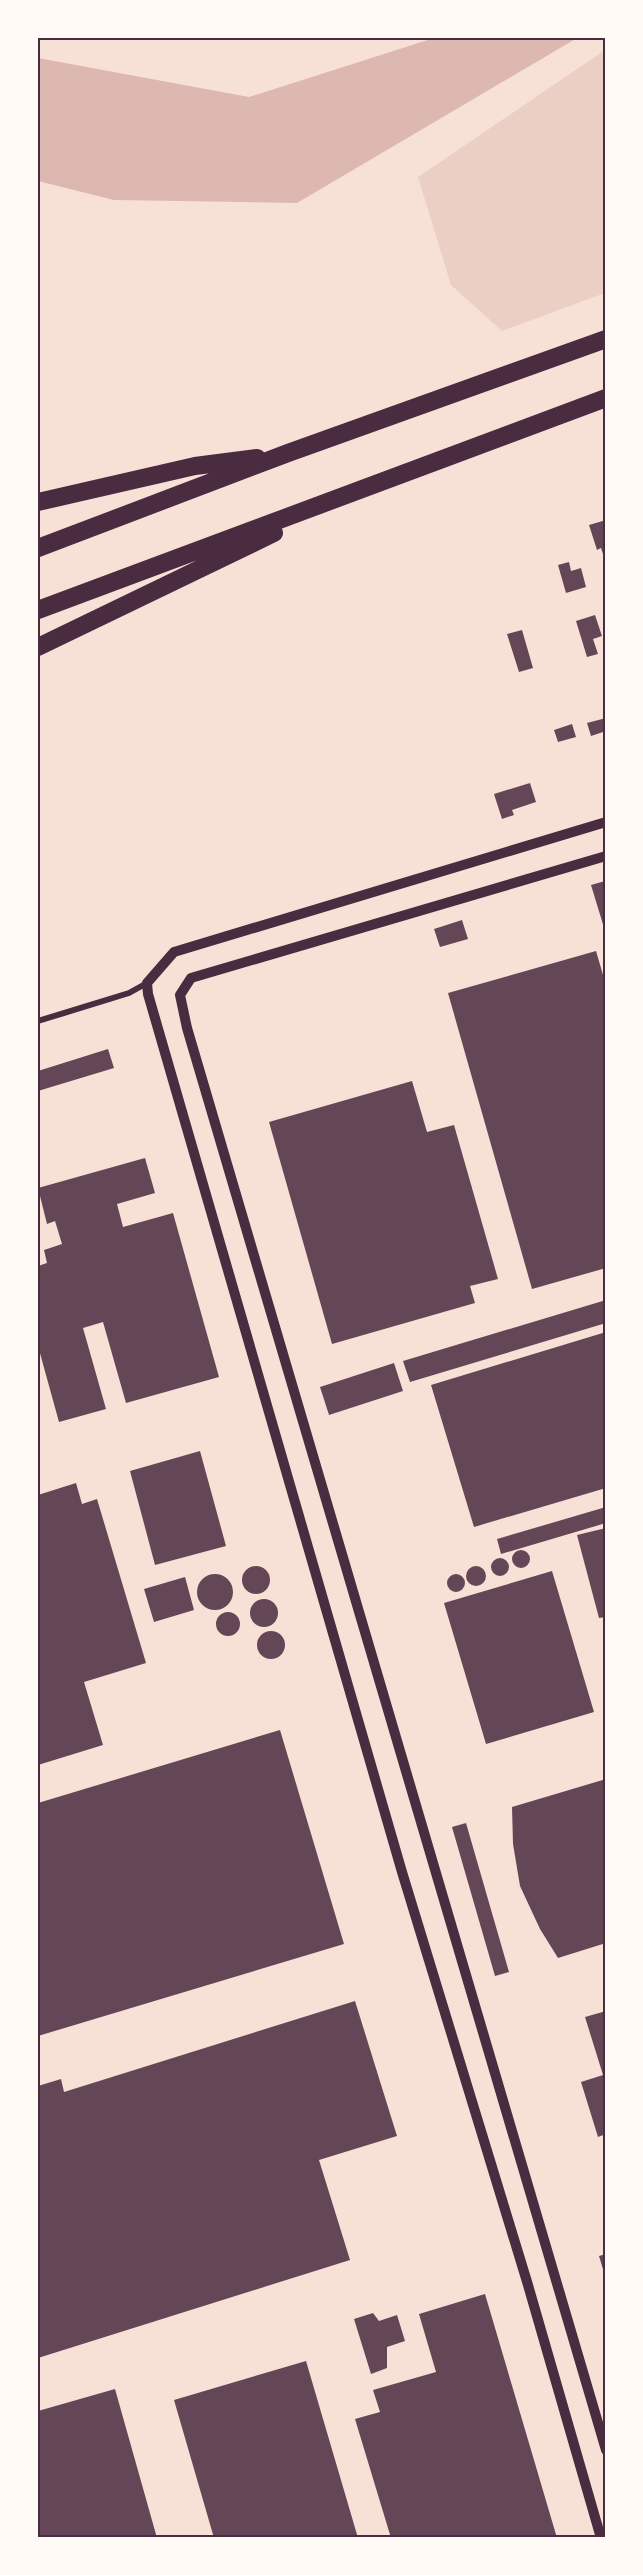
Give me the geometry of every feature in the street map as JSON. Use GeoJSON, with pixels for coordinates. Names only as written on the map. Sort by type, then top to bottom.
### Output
{"type":"FeatureCollection","features":[{"type":"Feature","properties":{"kind":"highway"},"geometry":{"type":"LineString","coordinates":[[38,548],[288,453],[606,339]]}},
{"type":"Feature","properties":{"kind":"highway"},"geometry":{"type":"LineString","coordinates":[[38,610],[606,398]]}},
{"type":"Feature","properties":{"kind":"highway"},"geometry":{"type":"LineString","coordinates":[[38,502],[195,466],[288,453]]}},
{"type":"Feature","properties":{"kind":"highway"},"geometry":{"type":"LineString","coordinates":[[38,647],[381,482]]}},
{"type":"Feature","properties":{"kind":"street"},"geometry":{"type":"LineString","coordinates":[[38,1021],[129,993],[147,983],[174,952],[606,822]]}},
{"type":"Feature","properties":{"kind":"street"},"geometry":{"type":"LineString","coordinates":[[606,856],[191,978],[180,994],[187,1028],[606,2450]]}},
{"type":"Feature","properties":{"kind":"street"},"geometry":{"type":"LineString","coordinates":[[147,983],[402,1872],[601,2538]]}},
{"type":"Feature","properties":{"kind":"shaded area"},"geometry":{"type":"Polygon","coordinates":[[[434,38],[577,38],[297,203],[114,200],[38,181],[38,58],[249,97],[434,38]]]}},
{"type":"Feature","properties":{"kind":"shaded area"},"geometry":{"type":"Polygon","coordinates":[[[605,50],[605,293],[502,331],[451,285],[418,177],[605,50]]]}},
{"type":"Feature","properties":{"kind":"building"},"geometry":{"type":"Polygon","coordinates":[[[606,520],[605,560],[601,548],[597,550],[589,525],[606,520]]]}},
{"type":"Feature","properties":{"kind":"building"},"geometry":{"type":"Polygon","coordinates":[[[569,562],[571,571],[581,568],[586,587],[566,593],[558,565],[569,562]]]}},
{"type":"Feature","properties":{"kind":"building"},"geometry":{"type":"Polygon","coordinates":[[[595,615],[602,636],[593,639],[598,654],[587,657],[576,621],[595,615]]]}},
{"type":"Feature","properties":{"kind":"building"},"geometry":{"type":"Polygon","coordinates":[[[522,630],[533,668],[519,672],[507,634],[522,630]]]}},
{"type":"Feature","properties":{"kind":"building"},"geometry":{"type":"Polygon","coordinates":[[[606,718],[606,731],[591,736],[587,723],[606,718]]]}},
{"type":"Feature","properties":{"kind":"building"},"geometry":{"type":"Polygon","coordinates":[[[572,724],[576,737],[558,742],[554,730],[572,724]]]}},
{"type":"Feature","properties":{"kind":"building"},"geometry":{"type":"Polygon","coordinates":[[[530,783],[536,802],[512,810],[514,815],[502,819],[494,794],[530,783]]]}},
{"type":"Feature","properties":{"kind":"building"},"geometry":{"type":"Polygon","coordinates":[[[605,881],[606,885],[605,931],[591,885],[605,881]]]}},
{"type":"Feature","properties":{"kind":"building"},"geometry":{"type":"Polygon","coordinates":[[[462,920],[468,939],[440,947],[434,929],[462,920]]]}},
{"type":"Feature","properties":{"kind":"building"},"geometry":{"type":"Polygon","coordinates":[[[596,951],[606,985],[606,1268],[532,1289],[448,993],[596,951]]]}},
{"type":"Feature","properties":{"kind":"building"},"geometry":{"type":"Polygon","coordinates":[[[108,1049],[114,1068],[38,1091],[38,1071],[108,1049]]]}},
{"type":"Feature","properties":{"kind":"building"},"geometry":{"type":"Polygon","coordinates":[[[412,1081],[427,1132],[454,1125],[498,1279],[470,1286],[475,1303],[332,1344],[269,1122],[412,1081]]]}},
{"type":"Feature","properties":{"kind":"building"},"geometry":{"type":"Polygon","coordinates":[[[145,1158],[155,1193],[117,1204],[123,1227],[173,1213],[219,1377],[126,1403],[103,1322],[83,1328],[106,1409],[59,1422],[38,1346],[38,1266],[47,1263],[44,1250],[62,1244],[55,1221],[47,1224],[38,1188],[145,1158]]]}},
{"type":"Feature","properties":{"kind":"building"},"geometry":{"type":"Polygon","coordinates":[[[606,1300],[606,1323],[410,1382],[403,1361],[606,1300]]]}},
{"type":"Feature","properties":{"kind":"building"},"geometry":{"type":"Polygon","coordinates":[[[606,1332],[606,1488],[474,1527],[431,1385],[606,1332]]]}},
{"type":"Feature","properties":{"kind":"building"},"geometry":{"type":"Polygon","coordinates":[[[394,1363],[403,1391],[329,1415],[320,1387],[394,1363]]]}},
{"type":"Feature","properties":{"kind":"building"},"geometry":{"type":"Polygon","coordinates":[[[200,1451],[226,1546],[155,1565],[130,1471],[200,1451]]]}},
{"type":"Feature","properties":{"kind":"building"},"geometry":{"type":"Polygon","coordinates":[[[76,1483],[82,1504],[97,1499],[146,1663],[84,1682],[103,1745],[38,1765],[38,1495],[76,1483]]]}},
{"type":"Feature","properties":{"kind":"building"},"geometry":{"type":"Polygon","coordinates":[[[606,1507],[606,1523],[501,1554],[497,1539],[606,1507]]]}},
{"type":"Feature","properties":{"kind":"building"},"geometry":{"type":"Polygon","coordinates":[[[606,1528],[606,1617],[599,1618],[577,1535],[606,1528]]]}},
{"type":"Feature","properties":{"kind":"building"},"geometry":{"type":"Polygon","coordinates":[[[517,1550],[525,1550],[530,1555],[528,1566],[517,1568],[512,1563],[512,1555],[517,1550]]]}},
{"type":"Feature","properties":{"kind":"building"},"geometry":{"type":"Polygon","coordinates":[[[496,1558],[504,1558],[509,1563],[507,1574],[496,1576],[491,1571],[491,1563],[496,1558]]]}},
{"type":"Feature","properties":{"kind":"building"},"geometry":{"type":"Polygon","coordinates":[[[256,1566],[266,1570],[270,1580],[266,1590],[256,1594],[246,1590],[242,1580],[246,1570],[256,1566]]]}},
{"type":"Feature","properties":{"kind":"building"},"geometry":{"type":"Polygon","coordinates":[[[476,1566],[483,1569],[486,1576],[483,1583],[476,1586],[469,1583],[466,1576],[469,1569],[476,1566]]]}},
{"type":"Feature","properties":{"kind":"building"},"geometry":{"type":"Polygon","coordinates":[[[552,1571],[594,1712],[486,1744],[444,1603],[552,1571]]]}},
{"type":"Feature","properties":{"kind":"building"},"geometry":{"type":"Polygon","coordinates":[[[215,1574],[228,1579],[233,1592],[228,1605],[215,1610],[202,1605],[197,1592],[202,1579],[215,1574]]]}},
{"type":"Feature","properties":{"kind":"building"},"geometry":{"type":"Polygon","coordinates":[[[456,1574],[462,1577],[465,1583],[462,1589],[456,1592],[450,1589],[447,1583],[450,1577],[456,1574]]]}},
{"type":"Feature","properties":{"kind":"building"},"geometry":{"type":"Polygon","coordinates":[[[185,1577],[194,1610],[154,1622],[144,1589],[185,1577]]]}},
{"type":"Feature","properties":{"kind":"building"},"geometry":{"type":"Polygon","coordinates":[[[264,1599],[274,1603],[278,1613],[274,1623],[264,1627],[254,1623],[250,1613],[254,1603],[264,1599]]]}},
{"type":"Feature","properties":{"kind":"building"},"geometry":{"type":"Polygon","coordinates":[[[228,1612],[237,1615],[240,1624],[237,1633],[228,1636],[219,1633],[216,1624],[219,1615],[228,1612]]]}},
{"type":"Feature","properties":{"kind":"building"},"geometry":{"type":"Polygon","coordinates":[[[271,1631],[281,1635],[285,1645],[281,1655],[271,1659],[261,1655],[257,1645],[261,1635],[271,1631]]]}},
{"type":"Feature","properties":{"kind":"building"},"geometry":{"type":"Polygon","coordinates":[[[280,1730],[344,1944],[38,2036],[38,1803],[280,1730]]]}},
{"type":"Feature","properties":{"kind":"building"},"geometry":{"type":"Polygon","coordinates":[[[606,1779],[606,1943],[558,1958],[540,1929],[520,1886],[513,1844],[512,1807],[606,1779]]]}},
{"type":"Feature","properties":{"kind":"building"},"geometry":{"type":"Polygon","coordinates":[[[466,1823],[509,1972],[495,1976],[452,1827],[466,1823]]]}},
{"type":"Feature","properties":{"kind":"building"},"geometry":{"type":"Polygon","coordinates":[[[355,2001],[397,2136],[319,2160],[350,2260],[38,2358],[38,2086],[61,2079],[64,2092],[355,2001]]]}},
{"type":"Feature","properties":{"kind":"building"},"geometry":{"type":"Polygon","coordinates":[[[606,2011],[606,2134],[598,2137],[581,2082],[603,2075],[585,2017],[606,2011]]]}},
{"type":"Feature","properties":{"kind":"building"},"geometry":{"type":"Polygon","coordinates":[[[606,2254],[606,2276],[605,2276],[599,2256],[606,2254]]]}},
{"type":"Feature","properties":{"kind":"building"},"geometry":{"type":"Polygon","coordinates":[[[485,2294],[557,2538],[391,2538],[355,2419],[380,2412],[373,2390],[436,2372],[419,2314],[485,2294]]]}},
{"type":"Feature","properties":{"kind":"building"},"geometry":{"type":"Polygon","coordinates":[[[373,2313],[379,2321],[397,2315],[405,2341],[387,2347],[387,2368],[371,2374],[354,2319],[373,2313]]]}},
{"type":"Feature","properties":{"kind":"building"},"geometry":{"type":"Polygon","coordinates":[[[306,2361],[358,2538],[214,2538],[174,2400],[306,2361]]]}},
{"type":"Feature","properties":{"kind":"building"},"geometry":{"type":"Polygon","coordinates":[[[115,2389],[157,2538],[38,2538],[38,2411],[115,2389]]]}}]}
